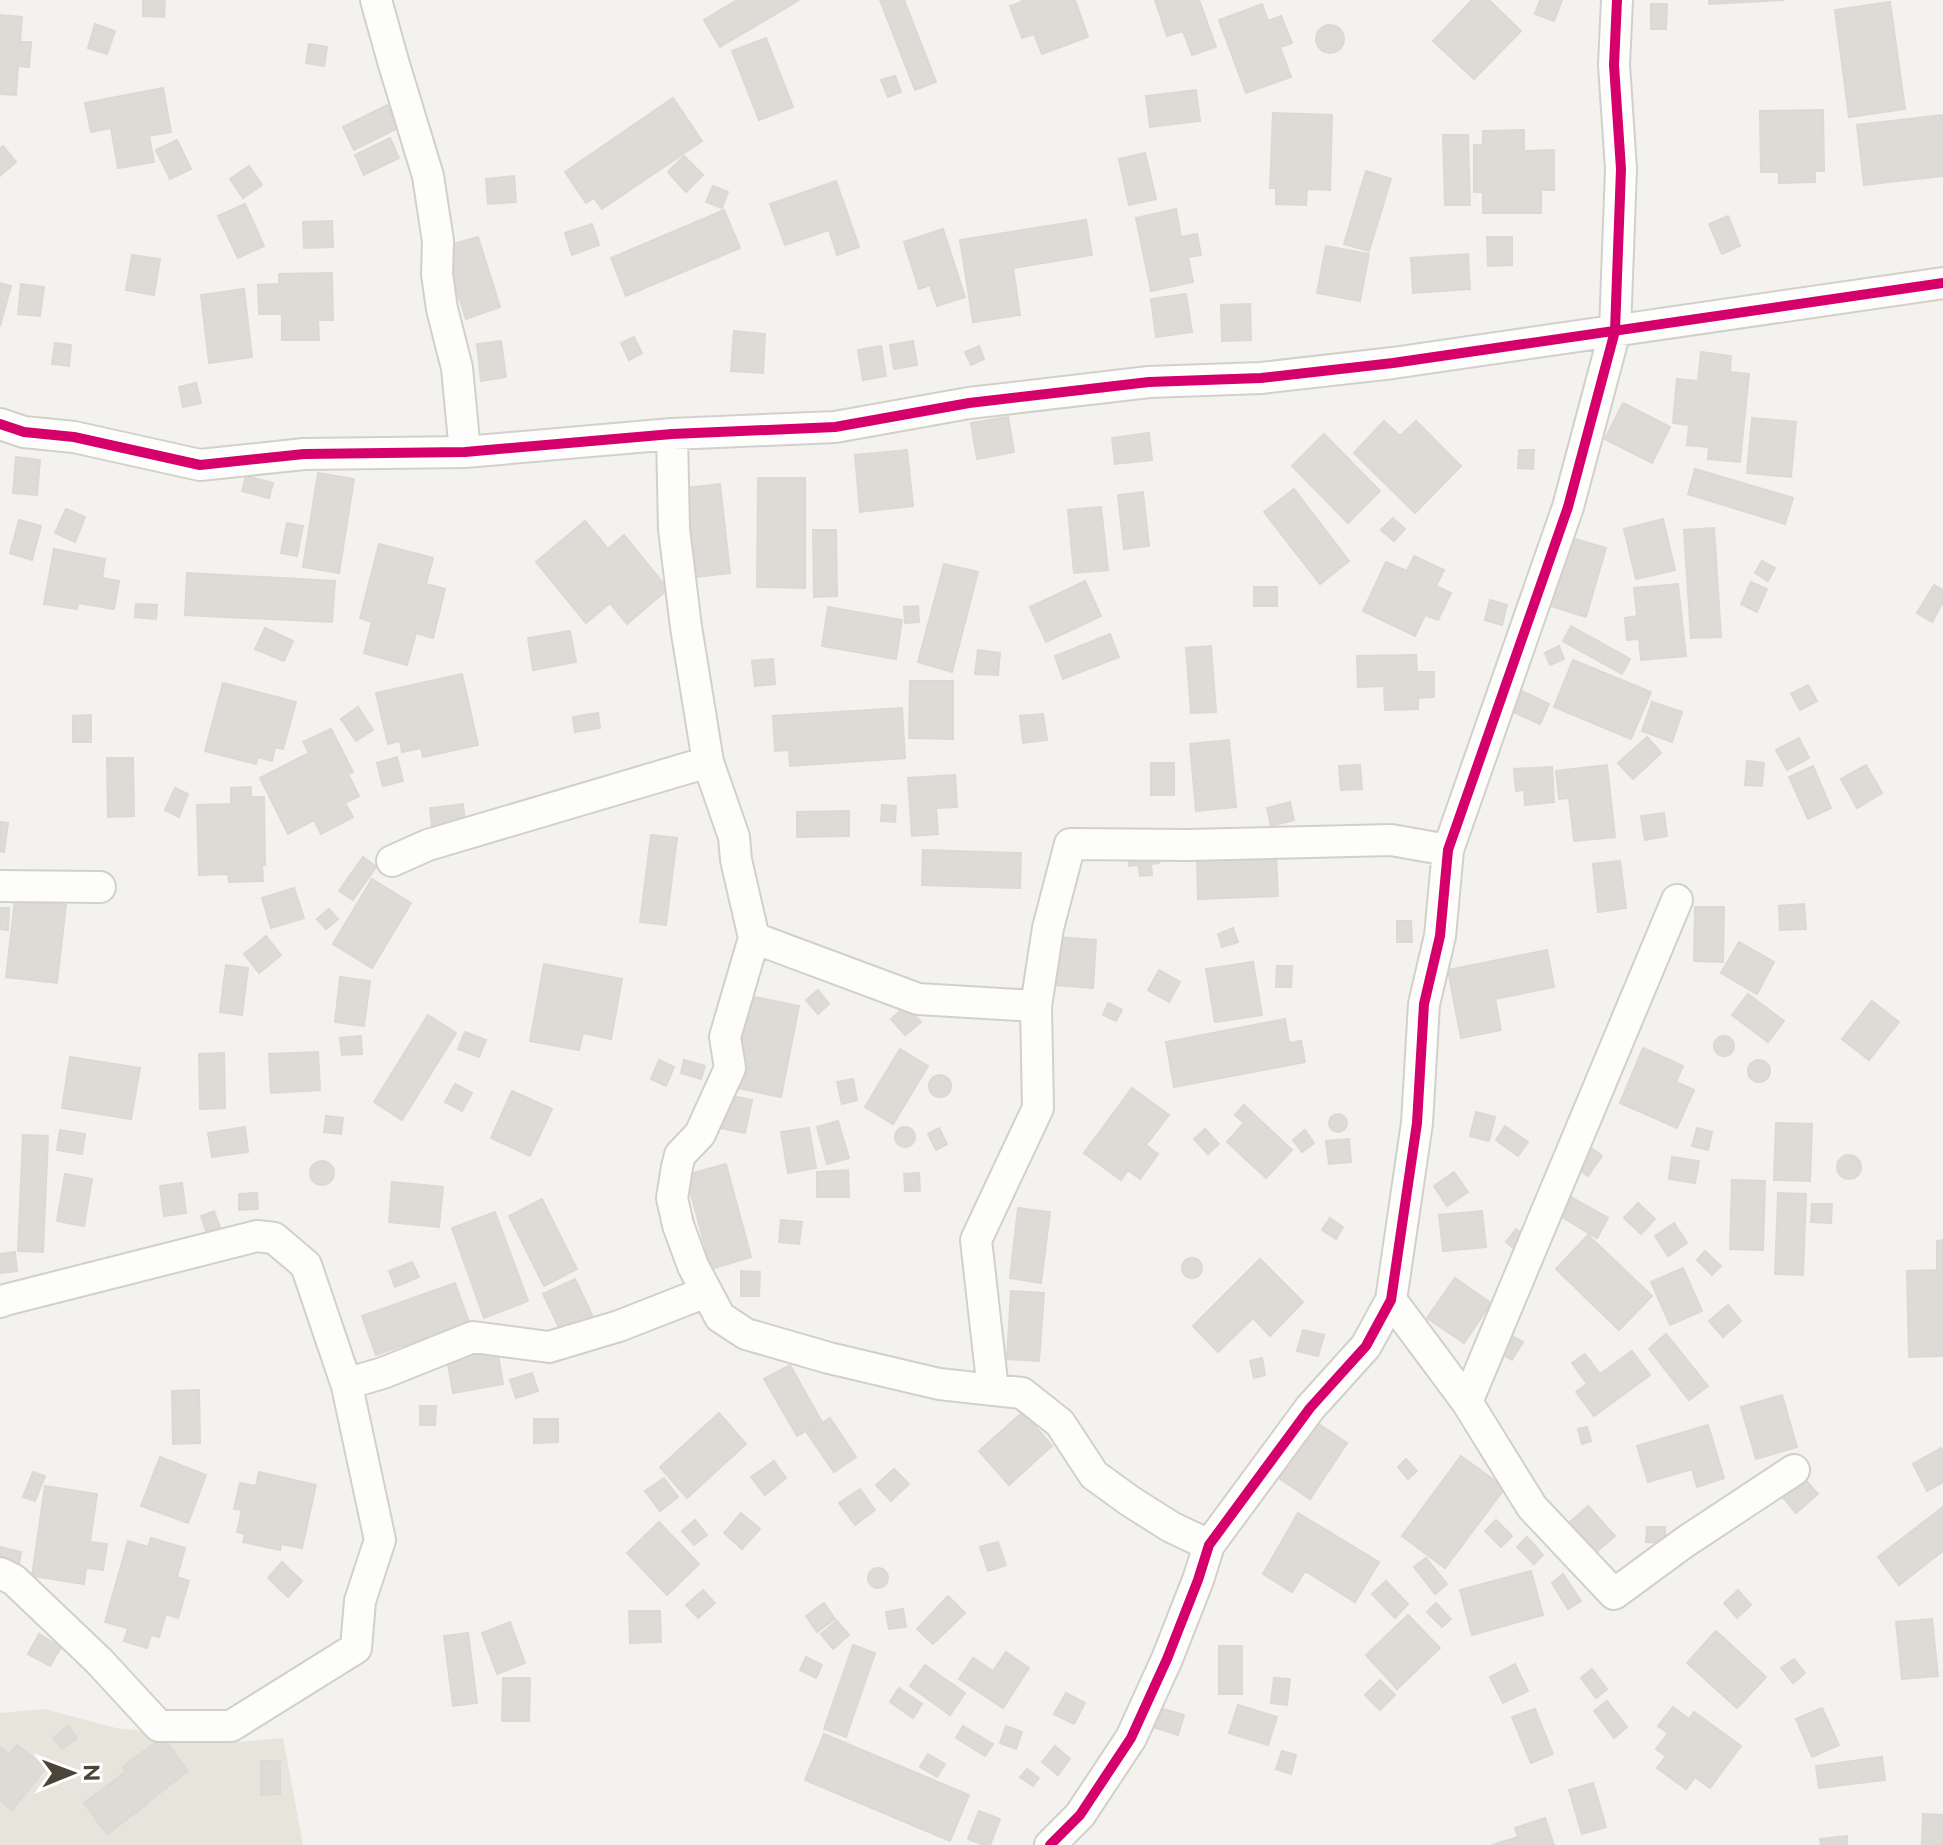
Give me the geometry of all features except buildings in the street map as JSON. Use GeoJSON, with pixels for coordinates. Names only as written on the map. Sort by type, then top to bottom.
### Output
{"type":"FeatureCollection","features":[{"type":"Feature","properties":{"kind":"street"},"geometry":{"type":"LineString","coordinates":[[376,0],[428,176],[438,241],[437,274],[457,368],[465,452]]}},
{"type":"Feature","properties":{"kind":"street"},"geometry":{"type":"LineString","coordinates":[[1050,1845],[1080,1815],[1131,1738],[1167,1659],[1209,1545],[1310,1408],[1366,1346],[1391,1300],[1417,1123],[1424,1004],[1440,936],[1448,850],[1568,507],[1615,331],[1621,169],[1614,65],[1617,0]]}},
{"type":"Feature","properties":{"kind":"street"},"geometry":{"type":"LineString","coordinates":[[0,424],[24,432],[74,437],[200,465],[304,454],[465,452],[672,434],[835,427],[969,403],[1149,382],[1275,377],[1393,363],[1943,283]]}},
{"type":"Feature","properties":{"kind":"street"},"geometry":{"type":"LineString","coordinates":[[672,434],[674,529],[686,627],[708,762],[734,837],[736,860],[754,938],[725,1037],[730,1068],[700,1134],[680,1155],[672,1198],[693,1266],[720,1317],[746,1334],[829,1358],[939,1384],[1022,1393],[1060,1423],[1094,1475],[1171,1527],[1209,1545]]}},
{"type":"Feature","properties":{"kind":"street"},"geometry":{"type":"LineString","coordinates":[[392,861],[428,845],[708,762]]}},
{"type":"Feature","properties":{"kind":"street"},"geometry":{"type":"LineString","coordinates":[[993,1390],[976,1240],[1038,1108],[1036,1006],[1048,928],[1070,844],[1188,845],[1391,840],[1448,850]]}},
{"type":"Feature","properties":{"kind":"street"},"geometry":{"type":"LineString","coordinates":[[0,886],[100,887]]}},
{"type":"Feature","properties":{"kind":"street"},"geometry":{"type":"LineString","coordinates":[[1467,1402],[1677,900]]}},
{"type":"Feature","properties":{"kind":"street"},"geometry":{"type":"LineString","coordinates":[[754,938],[918,999],[1036,1006]]}},
{"type":"Feature","properties":{"kind":"street"},"geometry":{"type":"LineString","coordinates":[[0,1302],[257,1236],[274,1238],[306,1265],[347,1386],[380,1540],[360,1601],[356,1648],[231,1726],[159,1726],[99,1661],[14,1580],[0,1573]]}},
{"type":"Feature","properties":{"kind":"street"},"geometry":{"type":"LineString","coordinates":[[347,1386],[473,1337],[549,1347],[619,1326],[706,1292]]}},
{"type":"Feature","properties":{"kind":"street"},"geometry":{"type":"LineString","coordinates":[[1391,1300],[1467,1402],[1532,1507],[1614,1594],[1685,1542],[1794,1470]]}},
{"type":"Feature","properties":{"kind":"shaded area"},"geometry":{"type":"Polygon","coordinates":[[[45,1709],[116,1728],[239,1742],[283,1738],[303,1845],[0,1845],[0,1713],[45,1709]]]}},
{"type":"Feature","properties":{"kind":"cycle path"},"geometry":{"type":"LineString","coordinates":[[1050,1845],[1080,1815],[1131,1738],[1167,1659],[1209,1545],[1310,1408],[1366,1346],[1391,1300],[1417,1123],[1424,1004],[1440,936],[1448,850],[1568,507],[1615,331],[1621,169],[1614,65],[1617,0]]}},
{"type":"Feature","properties":{"kind":"cycle path"},"geometry":{"type":"LineString","coordinates":[[0,424],[24,432],[74,437],[200,465],[304,454],[465,452],[672,434],[835,427],[969,403],[1149,382],[1261,378],[1393,363],[1943,283]]}}]}
